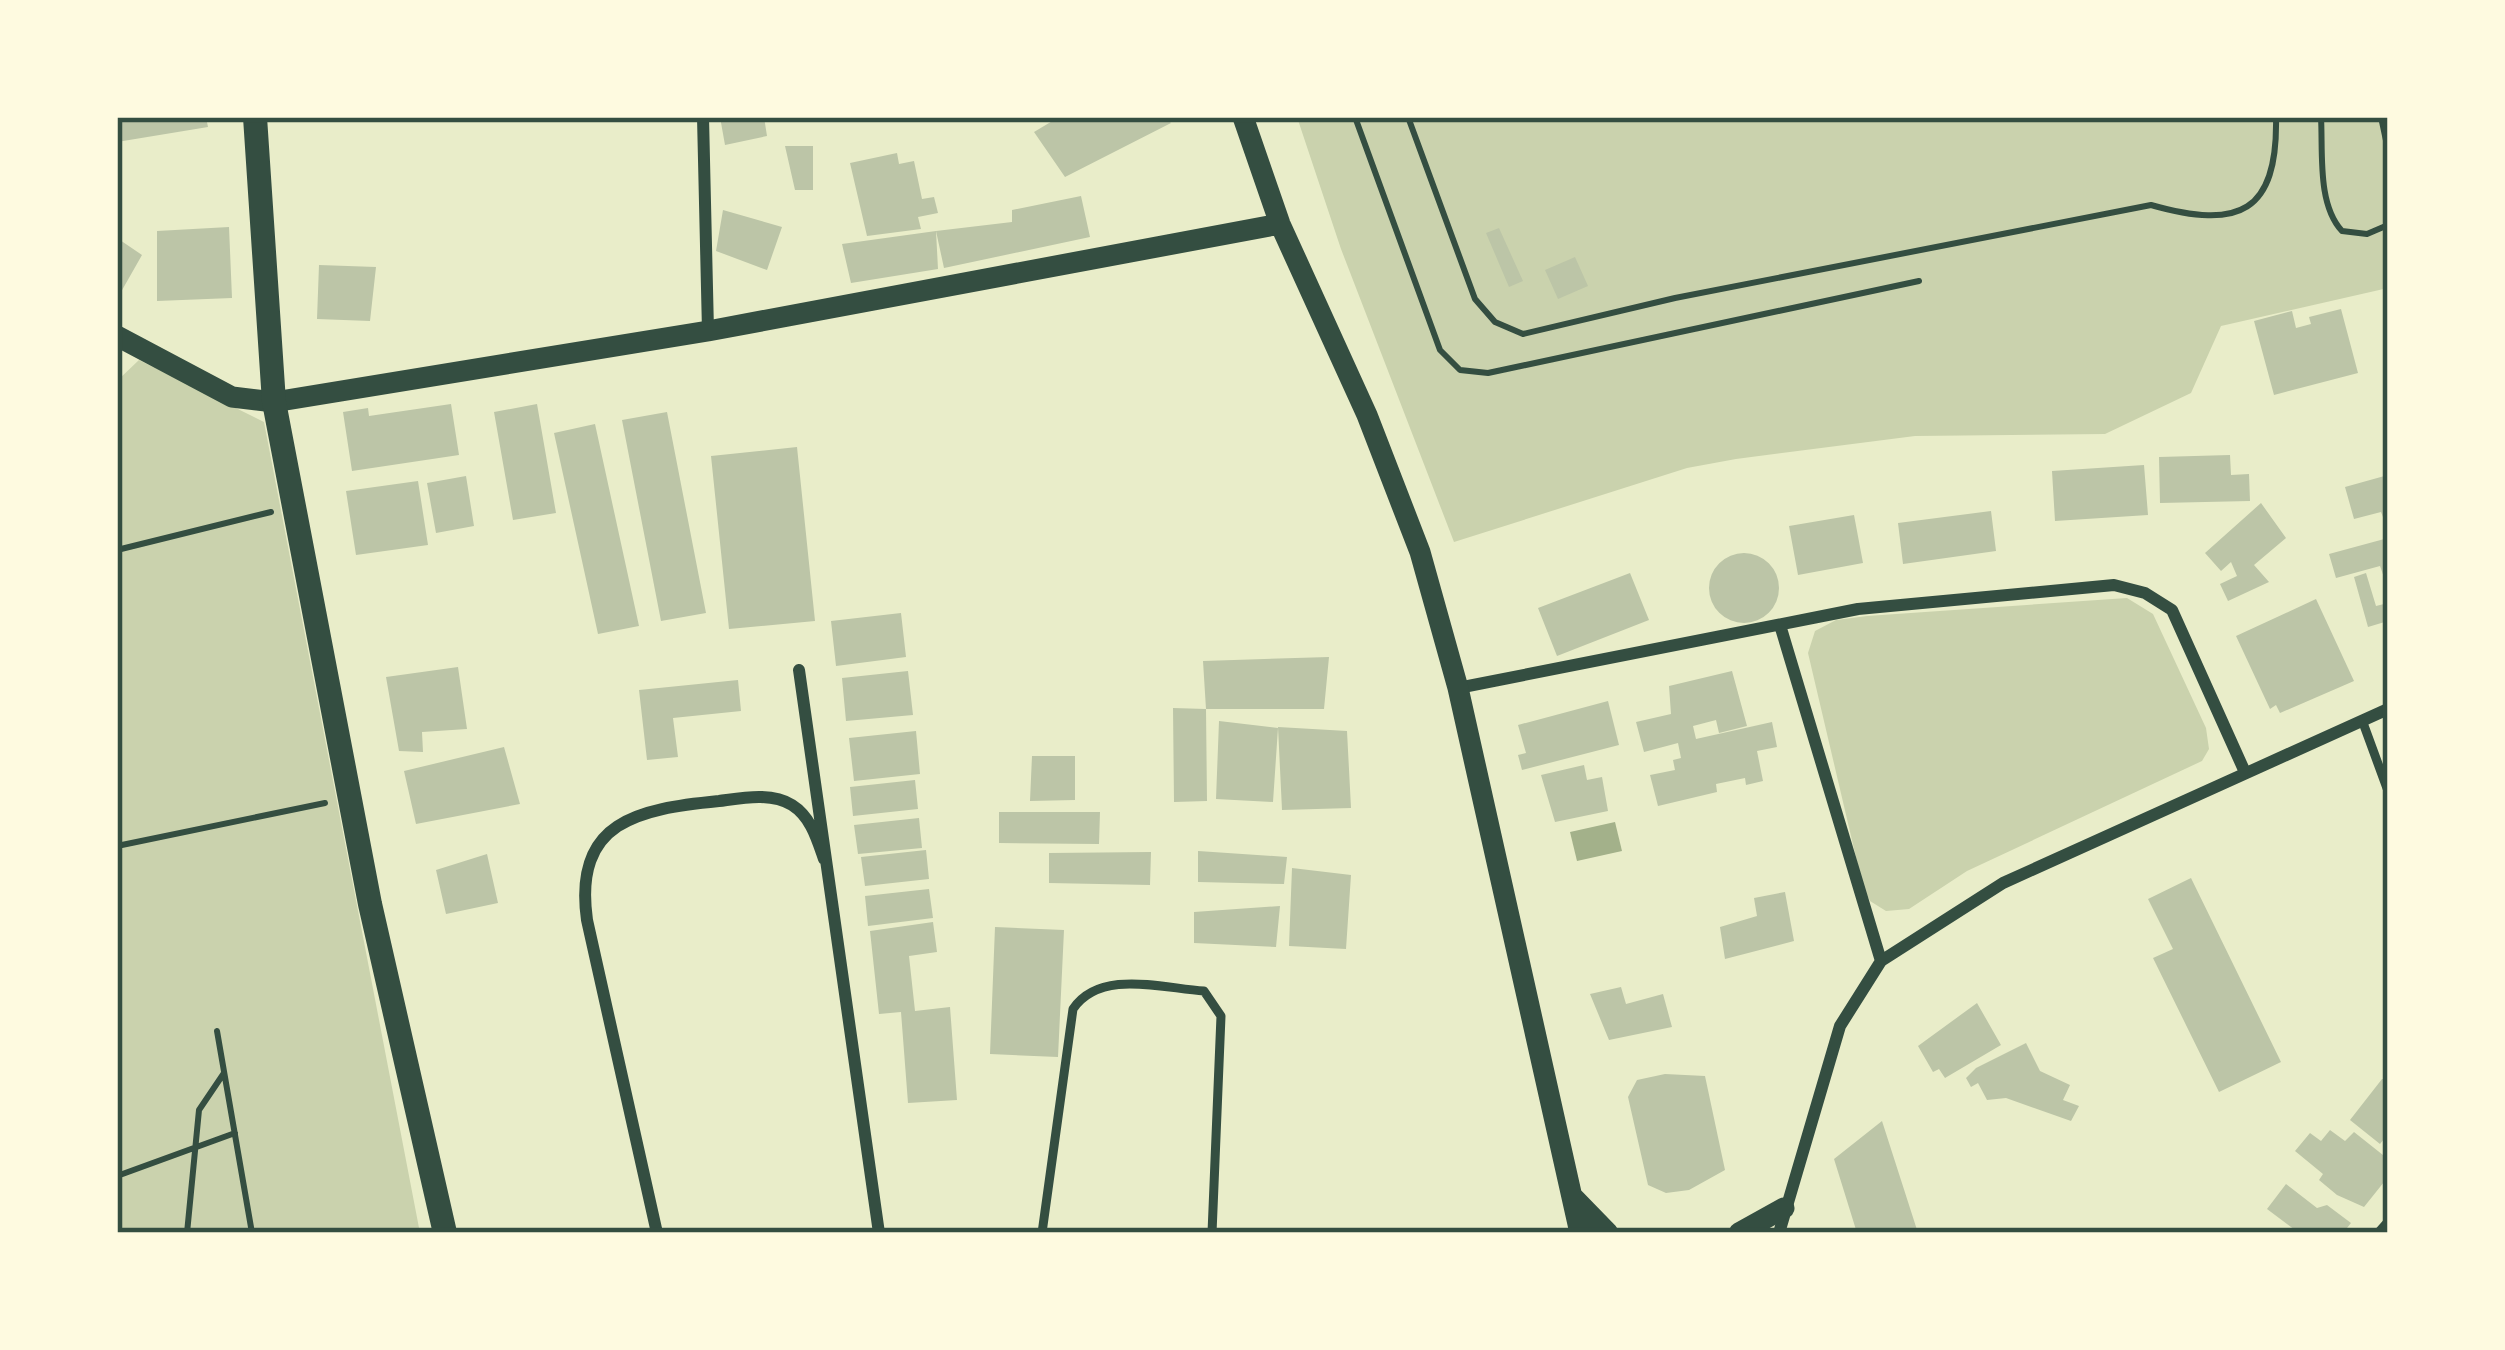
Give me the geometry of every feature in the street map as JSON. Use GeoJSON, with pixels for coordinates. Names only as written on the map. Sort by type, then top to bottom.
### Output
{"type":"FeatureCollection","features":[{"type":"Feature","properties":{"kind":"main road"},"geometry":{"type":"LineString","coordinates":[[255,117],[274,402],[351,798],[445,1233]]}},
{"type":"Feature","properties":{"kind":"street"},"geometry":{"type":"LineString","coordinates":[[703,117],[708,331]]}},
{"type":"Feature","properties":{"kind":"street"},"geometry":{"type":"LineString","coordinates":[[1243,117],[1280,224],[1367,415],[1420,552],[1458,688],[1580,1233]]}},
{"type":"Feature","properties":{"kind":"street"},"geometry":{"type":"LineString","coordinates":[[117,336],[232,397],[274,402],[708,331],[1280,224]]}},
{"type":"Feature","properties":{"kind":"street"},"geometry":{"type":"LineString","coordinates":[[1458,688],[1938,598],[2114,585],[2145,593],[2172,610],[2244,770]]}},
{"type":"Feature","properties":{"kind":"street"},"geometry":{"type":"LineString","coordinates":[[1780,625],[1881,961]]}},
{"type":"Feature","properties":{"kind":"street"},"geometry":{"type":"LineString","coordinates":[[799,670],[879,1233]]}},
{"type":"Feature","properties":{"kind":"street"},"geometry":{"type":"LineString","coordinates":[[1779,1233],[1840,1026],[1881,961],[2003,883],[2244,770],[2388,709]]}},
{"type":"Feature","properties":{"kind":"street"},"geometry":{"type":"LineString","coordinates":[[657,1233],[587,920],[585,875],[603,836],[639,813],[753,797],[791,805],[808,820],[824,859]]}},
{"type":"Feature","properties":{"kind":"street"},"geometry":{"type":"LineString","coordinates":[[1572,1195],[1608,1233]]}},
{"type":"Feature","properties":{"kind":"street"},"geometry":{"type":"LineString","coordinates":[[1739,1233],[1784,1208]]}},
{"type":"Feature","properties":{"kind":"street"},"geometry":{"type":"LineString","coordinates":[[2380,1233],[2388,1224]]}},
{"type":"Feature","properties":{"kind":"lane"},"geometry":{"type":"LineString","coordinates":[[2362,720],[2388,791]]}},
{"type":"Feature","properties":{"kind":"lane"},"geometry":{"type":"LineString","coordinates":[[1042,1233],[1073,1009],[1085,991],[1102,984],[1204,991],[1216,1002],[1221,1016],[1213,1233]]}},
{"type":"Feature","properties":{"kind":"path"},"geometry":{"type":"LineString","coordinates":[[1355,117],[1440,350],[1460,370],[1488,374],[1918,281]]}},
{"type":"Feature","properties":{"kind":"path"},"geometry":{"type":"LineString","coordinates":[[1408,117],[1475,299],[1495,322],[1522,334],[1675,298],[2151,205],[2188,215],[2222,214],[2253,202],[2271,184],[2276,117]]}},
{"type":"Feature","properties":{"kind":"path"},"geometry":{"type":"LineString","coordinates":[[2321,117],[2327,208],[2333,222],[2342,231],[2367,234],[2388,225]]}},
{"type":"Feature","properties":{"kind":"path"},"geometry":{"type":"LineString","coordinates":[[2381,117],[2388,150]]}},
{"type":"Feature","properties":{"kind":"path"},"geometry":{"type":"LineString","coordinates":[[117,550],[295,505]]}},
{"type":"Feature","properties":{"kind":"path"},"geometry":{"type":"LineString","coordinates":[[117,846],[351,798]]}},
{"type":"Feature","properties":{"kind":"path"},"geometry":{"type":"LineString","coordinates":[[217,1031],[253,1233]]}},
{"type":"Feature","properties":{"kind":"path"},"geometry":{"type":"LineString","coordinates":[[187,1233],[199,1109],[224,1073]]}},
{"type":"Feature","properties":{"kind":"path"},"geometry":{"type":"LineString","coordinates":[[117,1175],[235,1132]]}},
{"type":"Feature","properties":{"kind":"shaded area"},"geometry":{"type":"Polygon","coordinates":[[[1297,117],[2388,117],[2388,288],[2221,326],[2191,393],[2105,434],[1915,436],[1736,459],[1687,468],[1454,542],[1341,249],[1297,117]]]}},
{"type":"Feature","properties":{"kind":"shaded area"},"geometry":{"type":"Polygon","coordinates":[[[139,360],[264,422],[420,1233],[117,1233],[117,381],[139,360]]]}},
{"type":"Feature","properties":{"kind":"shaded area"},"geometry":{"type":"Polygon","coordinates":[[[2127,598],[2153,614],[2206,728],[2209,749],[2202,761],[1967,871],[1909,909],[1886,911],[1870,901],[1808,653],[1815,631],[1836,620],[1867,616],[2127,598]]]}},
{"type":"Feature","properties":{"kind":"shaded area"},"geometry":{"type":"Polygon","coordinates":[[[1615,822],[1622,851],[1577,861],[1570,832],[1615,822]]]}},
{"type":"Feature","properties":{"kind":"building"},"geometry":{"type":"Polygon","coordinates":[[[117,117],[206,117],[208,127],[117,142],[117,117]]]}},
{"type":"Feature","properties":{"kind":"building"},"geometry":{"type":"Polygon","coordinates":[[[720,117],[764,117],[767,136],[725,145],[720,117]]]}},
{"type":"Feature","properties":{"kind":"building"},"geometry":{"type":"Polygon","coordinates":[[[1059,117],[1165,117],[1171,123],[1065,177],[1034,132],[1059,117]]]}},
{"type":"Feature","properties":{"kind":"building"},"geometry":{"type":"Polygon","coordinates":[[[785,146],[813,146],[813,190],[795,190],[785,146]]]}},
{"type":"Feature","properties":{"kind":"building"},"geometry":{"type":"Polygon","coordinates":[[[897,153],[899,164],[914,161],[922,199],[934,197],[938,213],[918,217],[921,229],[867,236],[850,163],[897,153]]]}},
{"type":"Feature","properties":{"kind":"building"},"geometry":{"type":"Polygon","coordinates":[[[1081,196],[1090,237],[944,268],[936,231],[1012,222],[1012,210],[1081,196]]]}},
{"type":"Feature","properties":{"kind":"building"},"geometry":{"type":"Polygon","coordinates":[[[723,210],[782,227],[767,270],[716,251],[723,210]]]}},
{"type":"Feature","properties":{"kind":"building"},"geometry":{"type":"Polygon","coordinates":[[[229,227],[232,298],[157,301],[157,231],[229,227]]]}},
{"type":"Feature","properties":{"kind":"building"},"geometry":{"type":"Polygon","coordinates":[[[1499,228],[1523,281],[1509,287],[1486,233],[1499,228]]]}},
{"type":"Feature","properties":{"kind":"building"},"geometry":{"type":"Polygon","coordinates":[[[936,231],[938,269],[851,283],[842,244],[936,231]]]}},
{"type":"Feature","properties":{"kind":"building"},"geometry":{"type":"Polygon","coordinates":[[[117,238],[142,255],[117,299],[117,238]]]}},
{"type":"Feature","properties":{"kind":"building"},"geometry":{"type":"Polygon","coordinates":[[[1575,257],[1588,286],[1558,299],[1545,270],[1575,257]]]}},
{"type":"Feature","properties":{"kind":"building"},"geometry":{"type":"Polygon","coordinates":[[[319,265],[376,267],[370,321],[317,319],[319,265]]]}},
{"type":"Feature","properties":{"kind":"building"},"geometry":{"type":"Polygon","coordinates":[[[2341,309],[2358,373],[2274,395],[2254,321],[2292,311],[2296,328],[2311,324],[2309,317],[2341,309]]]}},
{"type":"Feature","properties":{"kind":"building"},"geometry":{"type":"Polygon","coordinates":[[[451,404],[459,455],[352,471],[343,412],[368,408],[369,416],[451,404]]]}},
{"type":"Feature","properties":{"kind":"building"},"geometry":{"type":"Polygon","coordinates":[[[537,404],[556,513],[513,520],[494,412],[537,404]]]}},
{"type":"Feature","properties":{"kind":"building"},"geometry":{"type":"Polygon","coordinates":[[[667,412],[706,613],[661,621],[622,420],[667,412]]]}},
{"type":"Feature","properties":{"kind":"building"},"geometry":{"type":"Polygon","coordinates":[[[595,424],[639,626],[598,634],[554,433],[595,424]]]}},
{"type":"Feature","properties":{"kind":"building"},"geometry":{"type":"Polygon","coordinates":[[[797,447],[815,621],[729,629],[711,456],[797,447]]]}},
{"type":"Feature","properties":{"kind":"building"},"geometry":{"type":"Polygon","coordinates":[[[2230,455],[2231,475],[2249,474],[2250,501],[2160,503],[2159,457],[2230,455]]]}},
{"type":"Feature","properties":{"kind":"building"},"geometry":{"type":"Polygon","coordinates":[[[2144,465],[2148,515],[2055,521],[2052,471],[2144,465]]]}},
{"type":"Feature","properties":{"kind":"building"},"geometry":{"type":"Polygon","coordinates":[[[2388,475],[2388,530],[2381,512],[2354,519],[2345,487],[2388,475]]]}},
{"type":"Feature","properties":{"kind":"building"},"geometry":{"type":"Polygon","coordinates":[[[466,476],[474,526],[436,533],[427,483],[466,476]]]}},
{"type":"Feature","properties":{"kind":"building"},"geometry":{"type":"Polygon","coordinates":[[[418,481],[428,545],[356,555],[346,491],[418,481]]]}},
{"type":"Feature","properties":{"kind":"building"},"geometry":{"type":"Polygon","coordinates":[[[2261,503],[2286,538],[2254,565],[2269,582],[2228,601],[2220,584],[2237,576],[2231,562],[2221,571],[2205,553],[2261,503]]]}},
{"type":"Feature","properties":{"kind":"building"},"geometry":{"type":"Polygon","coordinates":[[[1991,511],[1996,551],[1903,564],[1898,523],[1991,511]]]}},
{"type":"Feature","properties":{"kind":"building"},"geometry":{"type":"Polygon","coordinates":[[[1854,515],[1863,563],[1798,575],[1789,526],[1854,515]]]}},
{"type":"Feature","properties":{"kind":"building"},"geometry":{"type":"Polygon","coordinates":[[[2388,538],[2388,589],[2380,566],[2336,578],[2329,554],[2388,538]]]}},
{"type":"Feature","properties":{"kind":"building"},"geometry":{"type":"Polygon","coordinates":[[[1744,553],[1768,564],[1779,588],[1768,612],[1744,623],[1720,612],[1709,588],[1720,564],[1744,553]]]}},
{"type":"Feature","properties":{"kind":"building"},"geometry":{"type":"Polygon","coordinates":[[[1630,573],[1649,620],[1557,656],[1538,608],[1630,573]]]}},
{"type":"Feature","properties":{"kind":"building"},"geometry":{"type":"Polygon","coordinates":[[[2366,573],[2376,606],[2388,603],[2388,621],[2368,627],[2354,577],[2366,573]]]}},
{"type":"Feature","properties":{"kind":"building"},"geometry":{"type":"Polygon","coordinates":[[[2316,599],[2354,681],[2280,713],[2276,705],[2270,709],[2236,636],[2316,599]]]}},
{"type":"Feature","properties":{"kind":"building"},"geometry":{"type":"Polygon","coordinates":[[[901,613],[906,657],[836,666],[831,621],[901,613]]]}},
{"type":"Feature","properties":{"kind":"building"},"geometry":{"type":"Polygon","coordinates":[[[1329,657],[1324,709],[1206,709],[1203,661],[1329,657]]]}},
{"type":"Feature","properties":{"kind":"building"},"geometry":{"type":"Polygon","coordinates":[[[458,667],[467,729],[422,732],[423,752],[399,751],[386,677],[458,667]]]}},
{"type":"Feature","properties":{"kind":"building"},"geometry":{"type":"Polygon","coordinates":[[[908,671],[913,715],[846,721],[842,678],[908,671]]]}},
{"type":"Feature","properties":{"kind":"building"},"geometry":{"type":"Polygon","coordinates":[[[1732,671],[1747,726],[1719,733],[1716,720],[1693,726],[1696,739],[1772,722],[1777,747],[1757,751],[1763,781],[1746,785],[1745,778],[1716,784],[1717,792],[1658,806],[1650,775],[1675,770],[1673,760],[1681,758],[1678,743],[1644,752],[1636,722],[1671,714],[1669,686],[1732,671]]]}},
{"type":"Feature","properties":{"kind":"building"},"geometry":{"type":"Polygon","coordinates":[[[738,680],[741,711],[673,718],[678,757],[647,760],[639,690],[738,680]]]}},
{"type":"Feature","properties":{"kind":"building"},"geometry":{"type":"Polygon","coordinates":[[[1608,701],[1619,745],[1522,770],[1518,755],[1526,753],[1518,725],[1608,701]]]}},
{"type":"Feature","properties":{"kind":"building"},"geometry":{"type":"Polygon","coordinates":[[[1173,708],[1206,709],[1207,801],[1174,802],[1173,708]]]}},
{"type":"Feature","properties":{"kind":"building"},"geometry":{"type":"Polygon","coordinates":[[[1219,721],[1278,728],[1273,802],[1216,799],[1219,721]]]}},
{"type":"Feature","properties":{"kind":"building"},"geometry":{"type":"Polygon","coordinates":[[[1278,727],[1347,731],[1351,808],[1282,810],[1278,727]]]}},
{"type":"Feature","properties":{"kind":"building"},"geometry":{"type":"Polygon","coordinates":[[[916,731],[920,774],[854,781],[849,738],[916,731]]]}},
{"type":"Feature","properties":{"kind":"building"},"geometry":{"type":"Polygon","coordinates":[[[504,747],[520,804],[416,824],[404,771],[504,747]]]}},
{"type":"Feature","properties":{"kind":"building"},"geometry":{"type":"Polygon","coordinates":[[[1032,756],[1075,756],[1075,800],[1030,801],[1032,756]]]}},
{"type":"Feature","properties":{"kind":"building"},"geometry":{"type":"Polygon","coordinates":[[[1584,765],[1587,780],[1602,777],[1608,811],[1555,822],[1541,775],[1584,765]]]}},
{"type":"Feature","properties":{"kind":"building"},"geometry":{"type":"Polygon","coordinates":[[[915,780],[918,809],[853,816],[850,787],[915,780]]]}},
{"type":"Feature","properties":{"kind":"building"},"geometry":{"type":"Polygon","coordinates":[[[999,812],[1100,812],[1099,844],[999,843],[999,812]]]}},
{"type":"Feature","properties":{"kind":"building"},"geometry":{"type":"Polygon","coordinates":[[[919,818],[922,848],[858,854],[854,825],[919,818]]]}},
{"type":"Feature","properties":{"kind":"building"},"geometry":{"type":"Polygon","coordinates":[[[926,850],[929,879],[865,886],[861,857],[926,850]]]}},
{"type":"Feature","properties":{"kind":"building"},"geometry":{"type":"Polygon","coordinates":[[[1198,851],[1287,857],[1284,884],[1198,882],[1198,851]]]}},
{"type":"Feature","properties":{"kind":"building"},"geometry":{"type":"Polygon","coordinates":[[[1151,852],[1150,885],[1049,883],[1049,853],[1151,852]]]}},
{"type":"Feature","properties":{"kind":"building"},"geometry":{"type":"Polygon","coordinates":[[[487,854],[498,903],[446,914],[436,870],[487,854]]]}},
{"type":"Feature","properties":{"kind":"building"},"geometry":{"type":"Polygon","coordinates":[[[1292,868],[1351,875],[1346,949],[1289,946],[1292,868]]]}},
{"type":"Feature","properties":{"kind":"building"},"geometry":{"type":"Polygon","coordinates":[[[2191,878],[2281,1062],[2219,1092],[2153,958],[2173,949],[2148,899],[2191,878]]]}},
{"type":"Feature","properties":{"kind":"building"},"geometry":{"type":"Polygon","coordinates":[[[929,889],[933,918],[868,926],[865,896],[929,889]]]}},
{"type":"Feature","properties":{"kind":"building"},"geometry":{"type":"Polygon","coordinates":[[[1785,892],[1794,941],[1725,959],[1720,927],[1757,916],[1754,898],[1785,892]]]}},
{"type":"Feature","properties":{"kind":"building"},"geometry":{"type":"Polygon","coordinates":[[[1280,906],[1276,947],[1194,943],[1194,912],[1280,906]]]}},
{"type":"Feature","properties":{"kind":"building"},"geometry":{"type":"Polygon","coordinates":[[[933,922],[937,952],[909,956],[915,1011],[950,1007],[957,1100],[908,1103],[901,1012],[879,1014],[870,931],[933,922]]]}},
{"type":"Feature","properties":{"kind":"building"},"geometry":{"type":"Polygon","coordinates":[[[995,927],[1064,930],[1058,1057],[990,1054],[995,927]]]}},
{"type":"Feature","properties":{"kind":"building"},"geometry":{"type":"Polygon","coordinates":[[[1621,987],[1626,1004],[1663,994],[1672,1027],[1609,1040],[1590,994],[1621,987]]]}},
{"type":"Feature","properties":{"kind":"building"},"geometry":{"type":"Polygon","coordinates":[[[1977,1003],[2001,1045],[1945,1078],[1939,1069],[1933,1072],[1918,1046],[1977,1003]]]}},
{"type":"Feature","properties":{"kind":"building"},"geometry":{"type":"Polygon","coordinates":[[[2026,1043],[2040,1071],[2070,1085],[2063,1100],[2079,1106],[2071,1121],[2006,1098],[1987,1100],[1978,1083],[1971,1087],[1966,1078],[1976,1068],[2026,1043]]]}},
{"type":"Feature","properties":{"kind":"building"},"geometry":{"type":"Polygon","coordinates":[[[1665,1074],[1705,1076],[1725,1170],[1689,1190],[1666,1193],[1648,1185],[1628,1097],[1637,1080],[1665,1074]]]}},
{"type":"Feature","properties":{"kind":"building"},"geometry":{"type":"Polygon","coordinates":[[[2382,1079],[2388,1079],[2388,1134],[2380,1144],[2350,1120],[2382,1079]]]}},
{"type":"Feature","properties":{"kind":"building"},"geometry":{"type":"Polygon","coordinates":[[[1882,1121],[1918,1233],[1857,1233],[1834,1159],[1882,1121]]]}},
{"type":"Feature","properties":{"kind":"building"},"geometry":{"type":"Polygon","coordinates":[[[2330,1130],[2345,1141],[2354,1132],[2388,1159],[2388,1177],[2364,1207],[2337,1195],[2319,1180],[2323,1174],[2295,1151],[2310,1133],[2321,1141],[2330,1130]]]}},
{"type":"Feature","properties":{"kind":"building"},"geometry":{"type":"Polygon","coordinates":[[[2286,1184],[2317,1208],[2327,1205],[2351,1223],[2343,1233],[2299,1233],[2267,1209],[2286,1184]]]}}]}
